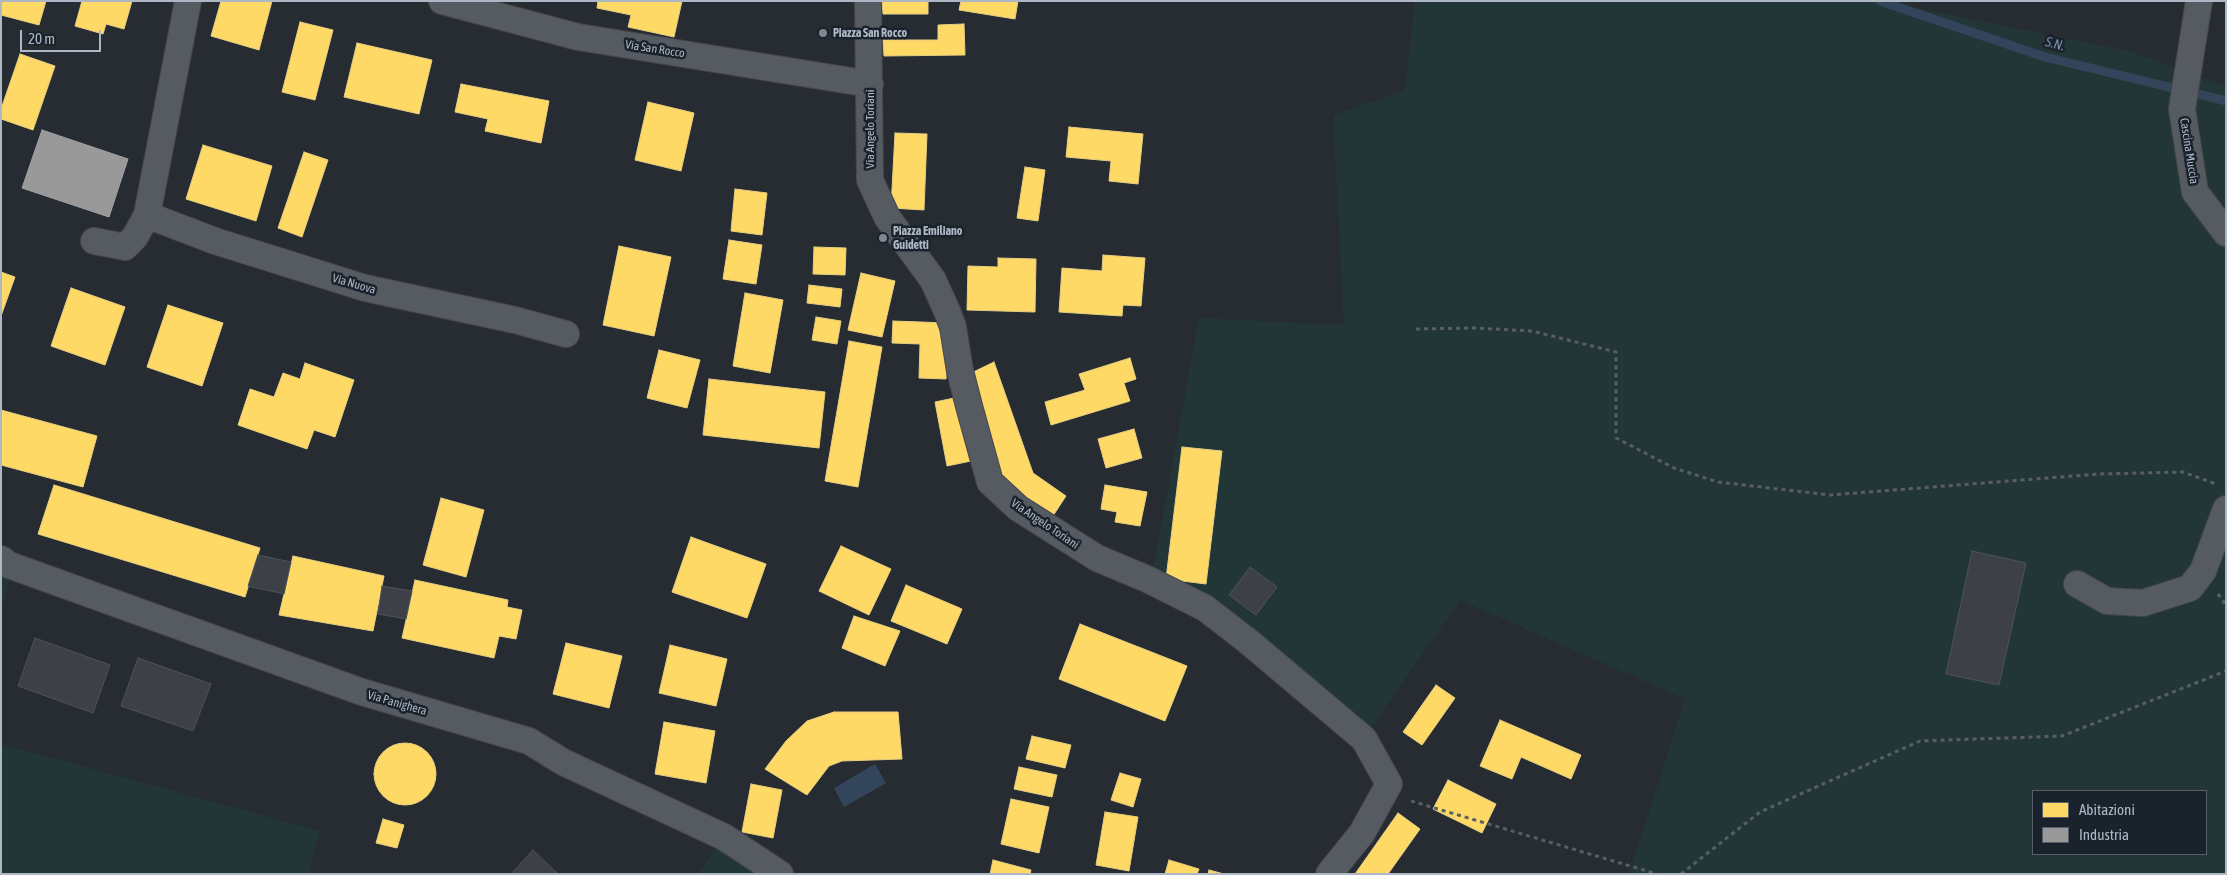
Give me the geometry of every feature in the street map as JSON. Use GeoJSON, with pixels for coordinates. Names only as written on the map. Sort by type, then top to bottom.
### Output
{"type":"FeatureCollection","features":[{"type":"Feature","properties":{"kind":"street"},"geometry":{"type":"LineString","coordinates":[[94,241],[125,247],[135,237],[147,216],[188,1]]}},
{"type":"Feature","properties":{"kind":"street","name":"Via San Rocco"},"geometry":{"type":"LineString","coordinates":[[442,1],[578,37],[870,84]]}},
{"type":"Feature","properties":{"kind":"street","name":"Via Angelo Toriani"},"geometry":{"type":"LineString","coordinates":[[868,1],[870,180],[887,217],[933,280],[947,311],[953,327],[968,406],[990,482],[1018,508],[1097,558],[1147,579],[1205,608],[1249,642],[1364,739],[1389,784],[1385,793]]}},
{"type":"Feature","properties":{"kind":"street","name":"Cascina Muccia"},"geometry":{"type":"LineString","coordinates":[[2199,1],[2182,108],[2195,192],[2226,233]]}},
{"type":"Feature","properties":{"kind":"street","name":"Via Nuova"},"geometry":{"type":"LineString","coordinates":[[147,216],[215,241],[365,288],[515,320],[566,334]]}},
{"type":"Feature","properties":{"kind":"street"},"geometry":{"type":"LineString","coordinates":[[2077,584],[2107,601],[2143,603],[2190,588],[2203,571],[2226,509]]}},
{"type":"Feature","properties":{"kind":"street","name":"Via Panighera"},"geometry":{"type":"LineString","coordinates":[[1,559],[9,565],[362,692],[529,741],[563,762],[724,837],[780,874]]}},
{"type":"Feature","properties":{"kind":"street"},"geometry":{"type":"LineString","coordinates":[[1329,874],[1362,834],[1385,793]]}},
{"type":"Feature","properties":{"kind":"path"},"geometry":{"type":"LineString","coordinates":[[1416,330],[1475,328],[1532,331],[1616,352],[1616,438],[1674,468],[1718,482],[1830,495],[2098,474],[2183,472],[2217,485]]}},
{"type":"Feature","properties":{"kind":"path"},"geometry":{"type":"LineString","coordinates":[[1681,874],[1760,812],[1920,741],[2062,736],[2226,671]]}},
{"type":"Feature","properties":{"kind":"path"},"geometry":{"type":"LineString","coordinates":[[1385,793],[1657,874]]}},
{"type":"Feature","properties":{"kind":"shaded area"},"geometry":{"type":"Polygon","coordinates":[[[1415,1],[1882,1],[2128,51],[2226,86],[2226,874],[1629,874],[1685,699],[1460,600],[1367,733],[1153,571],[1199,318],[1344,325],[1333,115],[1405,90],[1415,1]]]}},
{"type":"Feature","properties":{"kind":"shaded area"},"geometry":{"type":"Polygon","coordinates":[[[1,573],[9,579],[1,608],[1,573]]]}},
{"type":"Feature","properties":{"kind":"shaded area"},"geometry":{"type":"Polygon","coordinates":[[[1,744],[320,831],[309,869],[314,874],[1,874],[1,744]]]}},
{"type":"Feature","properties":{"kind":"shaded area"},"geometry":{"type":"Polygon","coordinates":[[[722,839],[775,874],[699,874],[722,839]]]}},
{"type":"Feature","properties":{"kind":"water"},"geometry":{"type":"Polygon","coordinates":[[[875,764],[886,783],[844,807],[834,788],[875,764]]]}},
{"type":"Feature","properties":{"kind":"building: Abitazioni"},"geometry":{"type":"Polygon","coordinates":[[[1,1],[46,1],[39,25],[1,15],[1,1]]]}},
{"type":"Feature","properties":{"kind":"building: Abitazioni"},"geometry":{"type":"Polygon","coordinates":[[[82,1],[132,1],[124,29],[106,24],[103,34],[75,26],[82,1]]]}},
{"type":"Feature","properties":{"kind":"building: Abitazioni"},"geometry":{"type":"Polygon","coordinates":[[[221,1],[272,1],[259,50],[211,36],[221,1]]]}},
{"type":"Feature","properties":{"kind":"building: Abitazioni"},"geometry":{"type":"Polygon","coordinates":[[[598,1],[682,1],[674,37],[628,27],[631,15],[597,8],[598,1]]]}},
{"type":"Feature","properties":{"kind":"building: Abitazioni"},"geometry":{"type":"Polygon","coordinates":[[[882,1],[928,1],[928,14],[883,14],[882,1]]]}},
{"type":"Feature","properties":{"kind":"building: Abitazioni"},"geometry":{"type":"Polygon","coordinates":[[[961,1],[1018,1],[1015,19],[959,10],[961,1]]]}},
{"type":"Feature","properties":{"kind":"building: Abitazioni"},"geometry":{"type":"Polygon","coordinates":[[[300,22],[333,30],[315,100],[282,92],[300,22]]]}},
{"type":"Feature","properties":{"kind":"building: Abitazioni"},"geometry":{"type":"Polygon","coordinates":[[[964,24],[965,55],[884,56],[883,40],[938,40],[938,25],[964,24]]]}},
{"type":"Feature","properties":{"kind":"building: Abitazioni"},"geometry":{"type":"Polygon","coordinates":[[[357,43],[432,60],[419,114],[344,97],[357,43]]]}},
{"type":"Feature","properties":{"kind":"building: Abitazioni"},"geometry":{"type":"Polygon","coordinates":[[[20,54],[55,66],[33,130],[1,119],[1,109],[20,54]]]}},
{"type":"Feature","properties":{"kind":"building: Abitazioni"},"geometry":{"type":"Polygon","coordinates":[[[461,84],[549,101],[541,143],[485,131],[488,119],[455,112],[461,84]]]}},
{"type":"Feature","properties":{"kind":"building: Abitazioni"},"geometry":{"type":"Polygon","coordinates":[[[648,102],[694,113],[681,171],[635,160],[648,102]]]}},
{"type":"Feature","properties":{"kind":"building: Abitazioni"},"geometry":{"type":"Polygon","coordinates":[[[1069,127],[1143,134],[1138,184],[1109,181],[1111,161],[1066,157],[1069,127]]]}},
{"type":"Feature","properties":{"kind":"building: Abitazioni"},"geometry":{"type":"Polygon","coordinates":[[[895,133],[927,134],[924,210],[891,208],[895,133]]]}},
{"type":"Feature","properties":{"kind":"building: Abitazioni"},"geometry":{"type":"Polygon","coordinates":[[[203,145],[272,166],[256,221],[186,199],[203,145]]]}},
{"type":"Feature","properties":{"kind":"building: Abitazioni"},"geometry":{"type":"Polygon","coordinates":[[[304,152],[328,160],[302,237],[278,228],[304,152]]]}},
{"type":"Feature","properties":{"kind":"building: Abitazioni"},"geometry":{"type":"Polygon","coordinates":[[[1025,167],[1045,170],[1038,221],[1017,218],[1025,167]]]}},
{"type":"Feature","properties":{"kind":"building: Abitazioni"},"geometry":{"type":"Polygon","coordinates":[[[735,189],[767,193],[762,235],[731,231],[735,189]]]}},
{"type":"Feature","properties":{"kind":"building: Abitazioni"},"geometry":{"type":"Polygon","coordinates":[[[729,240],[762,245],[756,284],[723,279],[729,240]]]}},
{"type":"Feature","properties":{"kind":"building: Abitazioni"},"geometry":{"type":"Polygon","coordinates":[[[619,246],[671,257],[654,336],[603,325],[619,246]]]}},
{"type":"Feature","properties":{"kind":"building: Abitazioni"},"geometry":{"type":"Polygon","coordinates":[[[814,247],[846,248],[845,275],[813,274],[814,247]]]}},
{"type":"Feature","properties":{"kind":"building: Abitazioni"},"geometry":{"type":"Polygon","coordinates":[[[1103,255],[1145,258],[1141,306],[1123,305],[1122,316],[1059,312],[1062,268],[1102,271],[1103,255]]]}},
{"type":"Feature","properties":{"kind":"building: Abitazioni"},"geometry":{"type":"Polygon","coordinates":[[[998,258],[1036,259],[1035,312],[967,310],[968,266],[998,267],[998,258]]]}},
{"type":"Feature","properties":{"kind":"building: Abitazioni"},"geometry":{"type":"Polygon","coordinates":[[[1,272],[15,277],[1,316],[1,272]]]}},
{"type":"Feature","properties":{"kind":"building: Abitazioni"},"geometry":{"type":"Polygon","coordinates":[[[861,273],[895,281],[882,337],[848,330],[861,273]]]}},
{"type":"Feature","properties":{"kind":"building: Abitazioni"},"geometry":{"type":"Polygon","coordinates":[[[809,285],[842,289],[840,307],[807,303],[809,285]]]}},
{"type":"Feature","properties":{"kind":"building: Abitazioni"},"geometry":{"type":"Polygon","coordinates":[[[71,288],[125,307],[105,365],[51,346],[71,288]]]}},
{"type":"Feature","properties":{"kind":"building: Abitazioni"},"geometry":{"type":"Polygon","coordinates":[[[745,293],[783,300],[770,373],[733,366],[745,293]]]}},
{"type":"Feature","properties":{"kind":"building: Abitazioni"},"geometry":{"type":"Polygon","coordinates":[[[168,305],[223,323],[202,386],[147,367],[168,305]]]}},
{"type":"Feature","properties":{"kind":"building: Abitazioni"},"geometry":{"type":"Polygon","coordinates":[[[816,317],[841,321],[837,344],[812,340],[816,317]]]}},
{"type":"Feature","properties":{"kind":"building: Abitazioni"},"geometry":{"type":"Polygon","coordinates":[[[893,321],[948,323],[946,379],[919,378],[920,344],[892,343],[893,321]]]}},
{"type":"Feature","properties":{"kind":"building: Abitazioni"},"geometry":{"type":"Polygon","coordinates":[[[849,341],[882,347],[858,487],[825,481],[849,341]]]}},
{"type":"Feature","properties":{"kind":"building: Abitazioni"},"geometry":{"type":"Polygon","coordinates":[[[659,350],[700,360],[687,408],[647,398],[659,350]]]}},
{"type":"Feature","properties":{"kind":"building: Abitazioni"},"geometry":{"type":"Polygon","coordinates":[[[1130,358],[1136,379],[1124,383],[1130,401],[1051,425],[1045,402],[1085,390],[1079,374],[1130,358]]]}},
{"type":"Feature","properties":{"kind":"building: Abitazioni"},"geometry":{"type":"Polygon","coordinates":[[[994,362],[1033,473],[1066,496],[1051,519],[995,474],[963,377],[994,362]]]}},
{"type":"Feature","properties":{"kind":"building: Abitazioni"},"geometry":{"type":"Polygon","coordinates":[[[305,363],[354,380],[335,437],[314,430],[307,449],[238,425],[250,389],[274,397],[283,373],[300,379],[305,363]]]}},
{"type":"Feature","properties":{"kind":"building: Abitazioni"},"geometry":{"type":"Polygon","coordinates":[[[709,379],[825,392],[819,448],[703,435],[709,379]]]}},
{"type":"Feature","properties":{"kind":"building: Abitazioni"},"geometry":{"type":"Polygon","coordinates":[[[959,397],[971,461],[947,466],[935,402],[959,397]]]}},
{"type":"Feature","properties":{"kind":"building: Abitazioni"},"geometry":{"type":"Polygon","coordinates":[[[1,410],[97,436],[83,487],[1,465],[1,410]]]}},
{"type":"Feature","properties":{"kind":"building: Abitazioni"},"geometry":{"type":"Polygon","coordinates":[[[1134,429],[1142,458],[1106,468],[1098,439],[1134,429]]]}},
{"type":"Feature","properties":{"kind":"building: Abitazioni"},"geometry":{"type":"Polygon","coordinates":[[[1182,447],[1222,451],[1206,584],[1166,579],[1182,447]]]}},
{"type":"Feature","properties":{"kind":"building: Abitazioni"},"geometry":{"type":"Polygon","coordinates":[[[54,485],[260,548],[245,597],[38,534],[54,485]]]}},
{"type":"Feature","properties":{"kind":"building: Abitazioni"},"geometry":{"type":"Polygon","coordinates":[[[1105,485],[1147,492],[1140,526],[1115,522],[1117,512],[1101,509],[1105,485]]]}},
{"type":"Feature","properties":{"kind":"building: Abitazioni"},"geometry":{"type":"Polygon","coordinates":[[[441,498],[484,510],[466,577],[423,565],[441,498]]]}},
{"type":"Feature","properties":{"kind":"building: Abitazioni"},"geometry":{"type":"Polygon","coordinates":[[[691,537],[766,564],[747,618],[672,592],[691,537]]]}},
{"type":"Feature","properties":{"kind":"building: Abitazioni"},"geometry":{"type":"Polygon","coordinates":[[[841,546],[891,569],[869,615],[819,591],[841,546]]]}},
{"type":"Feature","properties":{"kind":"building: Abitazioni"},"geometry":{"type":"Polygon","coordinates":[[[293,556],[384,576],[373,631],[279,615],[293,556]]]}},
{"type":"Feature","properties":{"kind":"building: Abitazioni"},"geometry":{"type":"Polygon","coordinates":[[[415,580],[508,600],[507,607],[522,610],[516,639],[499,636],[494,658],[402,638],[415,580]]]}},
{"type":"Feature","properties":{"kind":"building: Abitazioni"},"geometry":{"type":"Polygon","coordinates":[[[906,585],[962,609],[947,644],[891,621],[906,585]]]}},
{"type":"Feature","properties":{"kind":"building: Abitazioni"},"geometry":{"type":"Polygon","coordinates":[[[854,616],[900,631],[885,666],[842,648],[854,616]]]}},
{"type":"Feature","properties":{"kind":"building: Abitazioni"},"geometry":{"type":"Polygon","coordinates":[[[1080,624],[1187,666],[1165,721],[1059,679],[1080,624]]]}},
{"type":"Feature","properties":{"kind":"building: Abitazioni"},"geometry":{"type":"Polygon","coordinates":[[[566,643],[622,656],[609,708],[553,694],[566,643]]]}},
{"type":"Feature","properties":{"kind":"building: Abitazioni"},"geometry":{"type":"Polygon","coordinates":[[[670,645],[727,659],[716,706],[659,693],[670,645]]]}},
{"type":"Feature","properties":{"kind":"building: Abitazioni"},"geometry":{"type":"Polygon","coordinates":[[[1436,685],[1455,698],[1422,745],[1403,732],[1436,685]]]}},
{"type":"Feature","properties":{"kind":"building: Abitazioni"},"geometry":{"type":"Polygon","coordinates":[[[834,712],[898,712],[902,759],[842,761],[829,766],[807,795],[765,769],[786,741],[807,721],[834,712]]]}},
{"type":"Feature","properties":{"kind":"building: Abitazioni"},"geometry":{"type":"Polygon","coordinates":[[[1500,720],[1581,755],[1571,779],[1521,757],[1512,779],[1480,766],[1500,720]]]}},
{"type":"Feature","properties":{"kind":"building: Abitazioni"},"geometry":{"type":"Polygon","coordinates":[[[664,722],[715,731],[706,783],[655,774],[664,722]]]}},
{"type":"Feature","properties":{"kind":"building: Abitazioni"},"geometry":{"type":"Polygon","coordinates":[[[1032,736],[1071,745],[1065,768],[1026,759],[1032,736]]]}},
{"type":"Feature","properties":{"kind":"building: Abitazioni"},"geometry":{"type":"Polygon","coordinates":[[[405,743],[417,745],[427,752],[434,762],[436,774],[434,786],[427,796],[417,803],[405,805],[393,803],[383,796],[376,786],[374,774],[376,762],[383,752],[393,745],[405,743]]]}},
{"type":"Feature","properties":{"kind":"building: Abitazioni"},"geometry":{"type":"Polygon","coordinates":[[[1019,767],[1057,775],[1052,797],[1014,789],[1019,767]]]}},
{"type":"Feature","properties":{"kind":"building: Abitazioni"},"geometry":{"type":"Polygon","coordinates":[[[1120,773],[1141,779],[1133,807],[1111,800],[1120,773]]]}},
{"type":"Feature","properties":{"kind":"building: Abitazioni"},"geometry":{"type":"Polygon","coordinates":[[[1448,780],[1496,804],[1482,833],[1433,809],[1448,780]]]}},
{"type":"Feature","properties":{"kind":"building: Abitazioni"},"geometry":{"type":"Polygon","coordinates":[[[751,784],[782,790],[773,838],[742,832],[751,784]]]}},
{"type":"Feature","properties":{"kind":"building: Abitazioni"},"geometry":{"type":"Polygon","coordinates":[[[1011,799],[1049,807],[1039,853],[1001,844],[1011,799]]]}},
{"type":"Feature","properties":{"kind":"building: Abitazioni"},"geometry":{"type":"Polygon","coordinates":[[[1105,812],[1138,817],[1129,871],[1096,865],[1105,812]]]}},
{"type":"Feature","properties":{"kind":"building: Abitazioni"},"geometry":{"type":"Polygon","coordinates":[[[1398,813],[1420,829],[1388,874],[1355,874],[1398,813]]]}},
{"type":"Feature","properties":{"kind":"building: Abitazioni"},"geometry":{"type":"Polygon","coordinates":[[[383,819],[404,825],[397,848],[376,843],[383,819]]]}},
{"type":"Feature","properties":{"kind":"building: Abitazioni"},"geometry":{"type":"Polygon","coordinates":[[[993,860],[1031,870],[1030,874],[990,874],[993,860]]]}},
{"type":"Feature","properties":{"kind":"building: Abitazioni"},"geometry":{"type":"Polygon","coordinates":[[[1169,860],[1199,869],[1197,874],[1165,874],[1169,860]]]}},
{"type":"Feature","properties":{"kind":"building: Abitazioni"},"geometry":{"type":"Polygon","coordinates":[[[1209,870],[1224,874],[1208,874],[1209,870]]]}},
{"type":"Feature","properties":{"kind":"building: Industria"},"geometry":{"type":"Polygon","coordinates":[[[42,130],[128,159],[109,217],[22,188],[42,130]]]}},
{"type":"Feature","properties":{"kind":"building: Altro"},"geometry":{"type":"Polygon","coordinates":[[[1972,551],[2026,563],[1999,685],[1946,674],[1972,551]]]}},
{"type":"Feature","properties":{"kind":"building: Altro"},"geometry":{"type":"Polygon","coordinates":[[[258,555],[291,562],[284,594],[248,586],[258,555]]]}},
{"type":"Feature","properties":{"kind":"building: Altro"},"geometry":{"type":"Polygon","coordinates":[[[1250,567],[1277,587],[1256,615],[1229,595],[1250,567]]]}},
{"type":"Feature","properties":{"kind":"building: Altro"},"geometry":{"type":"Polygon","coordinates":[[[382,586],[412,591],[406,619],[378,614],[382,586]]]}},
{"type":"Feature","properties":{"kind":"building: Altro"},"geometry":{"type":"Polygon","coordinates":[[[35,638],[110,665],[93,713],[18,686],[35,638]]]}},
{"type":"Feature","properties":{"kind":"building: Altro"},"geometry":{"type":"Polygon","coordinates":[[[138,658],[211,684],[193,731],[121,706],[138,658]]]}},
{"type":"Feature","properties":{"kind":"building: Altro"},"geometry":{"type":"Polygon","coordinates":[[[533,850],[558,874],[511,874],[533,850]]]}},
{"type":"Feature","properties":{"kind":"waterway","name":"S.N."},"geometry":{"type":"LineString","coordinates":[[1880,1],[2045,57],[2226,101]]}},
{"type":"Feature","properties":{"kind":"place","name":"Piazza San Rocco"},"geometry":{"type":"Point","coordinates":[823,33]}},
{"type":"Feature","properties":{"kind":"place","name":"Piazza Emiliano Guidetti"},"geometry":{"type":"Point","coordinates":[883,238]}}]}
